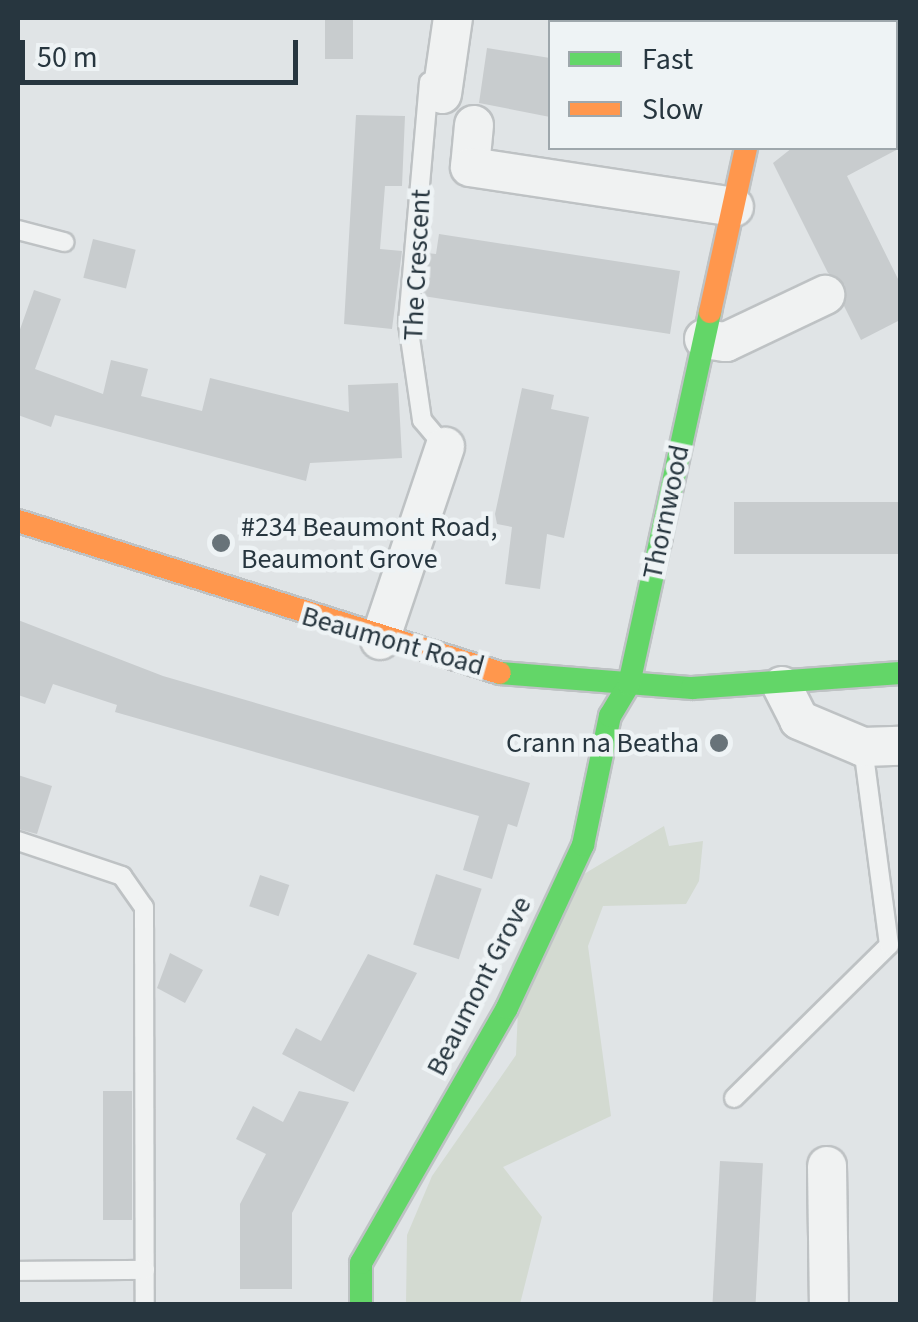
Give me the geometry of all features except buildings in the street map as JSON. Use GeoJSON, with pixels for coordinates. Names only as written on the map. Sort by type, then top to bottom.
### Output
{"type":"FeatureCollection","features":[{"type":"Feature","properties":{"kind":"street"},"geometry":{"type":"LineString","coordinates":[[442,94],[452,18]]}},
{"type":"Feature","properties":{"kind":"street"},"geometry":{"type":"LineString","coordinates":[[474,125],[470,168],[734,207]]}},
{"type":"Feature","properties":{"kind":"street","name":"Thornwood"},"geometry":{"type":"LineString","coordinates":[[629,684],[746,150]]}},
{"type":"Feature","properties":{"kind":"street"},"geometry":{"type":"LineString","coordinates":[[704,339],[726,342],[824,295]]}},
{"type":"Feature","properties":{"kind":"street","name":"The Crescent"},"geometry":{"type":"LineString","coordinates":[[380,640],[445,446]]}},
{"type":"Feature","properties":{"kind":"street","name":"Beaumont Road"},"geometry":{"type":"LineString","coordinates":[[18,521],[380,640],[506,674],[629,684],[782,686],[900,673]]}},
{"type":"Feature","properties":{"kind":"street","name":"Beaumont Grove"},"geometry":{"type":"LineString","coordinates":[[361,1304],[362,1263],[507,1008],[583,845],[610,716],[629,684]]}},
{"type":"Feature","properties":{"kind":"street"},"geometry":{"type":"LineString","coordinates":[[782,686],[798,720],[862,747],[900,746]]}},
{"type":"Feature","properties":{"kind":"street"},"geometry":{"type":"LineString","coordinates":[[826,1166],[829,1304]]}},
{"type":"Feature","properties":{"kind":"lane","name":"The Crescent"},"geometry":{"type":"LineString","coordinates":[[432,50],[408,324],[422,420],[445,446]]}},
{"type":"Feature","properties":{"kind":"lane"},"geometry":{"type":"LineString","coordinates":[[18,230],[64,242]]}},
{"type":"Feature","properties":{"kind":"lane"},"geometry":{"type":"LineString","coordinates":[[734,1098],[889,945],[862,747]]}},
{"type":"Feature","properties":{"kind":"lane"},"geometry":{"type":"LineString","coordinates":[[18,841],[122,876],[144,907],[146,1304]]}},
{"type":"Feature","properties":{"kind":"lane"},"geometry":{"type":"LineString","coordinates":[[18,1271],[145,1270]]}},
{"type":"Feature","properties":{"kind":"shaded area"},"geometry":{"type":"Polygon","coordinates":[[[664,826],[669,846],[703,841],[699,881],[686,904],[603,906],[588,946],[611,1116],[503,1167],[542,1217],[520,1304],[406,1304],[407,1235],[432,1176],[516,1055],[518,1010],[584,874],[664,826]]]}},
{"type":"Feature","properties":{"kind":"traffic: fast"},"geometry":{"type":"LineString","coordinates":[[361,1304],[361,1263],[507,1008],[583,845],[610,716],[629,684],[710,312]]}},
{"type":"Feature","properties":{"kind":"traffic: fast"},"geometry":{"type":"LineString","coordinates":[[500,673],[692,688],[900,673]]}},
{"type":"Feature","properties":{"kind":"traffic: slow"},"geometry":{"type":"LineString","coordinates":[[710,312],[746,150]]}},
{"type":"Feature","properties":{"kind":"traffic: slow"},"geometry":{"type":"LineString","coordinates":[[18,521],[500,673]]}},
{"type":"Feature","properties":{"kind":"place","name":"#234 Beaumont Road, Beaumont Grove"},"geometry":{"type":"Point","coordinates":[221,543]}},
{"type":"Feature","properties":{"kind":"place","name":"Crann na Beatha"},"geometry":{"type":"Point","coordinates":[719,743]}}]}
